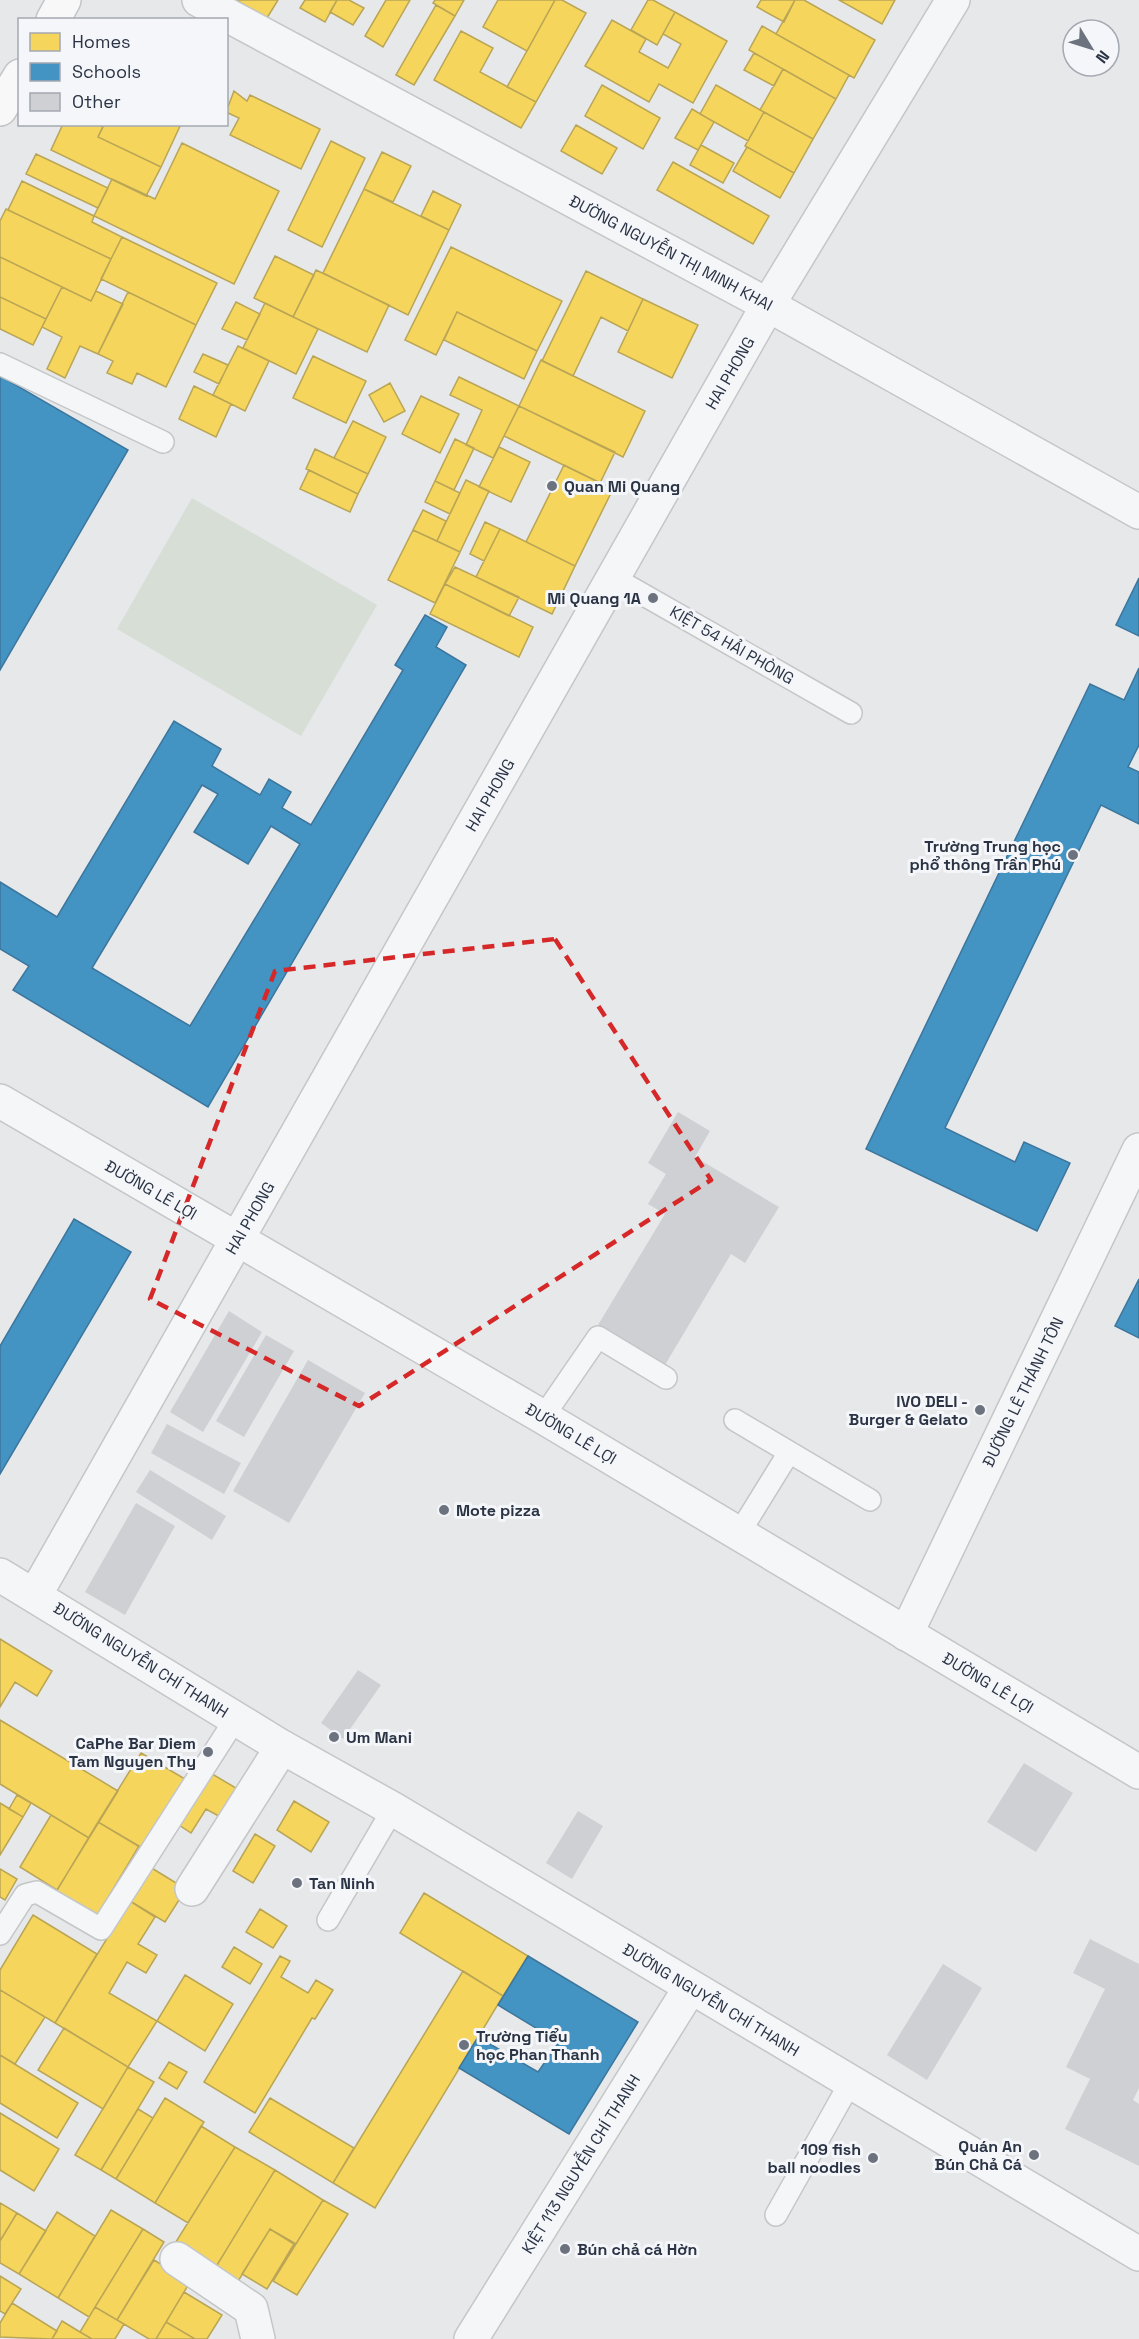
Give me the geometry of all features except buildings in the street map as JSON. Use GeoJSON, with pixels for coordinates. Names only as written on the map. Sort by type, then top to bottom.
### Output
{"type":"FeatureCollection","features":[{"type":"Feature","properties":{"kind":"main road"},"geometry":{"type":"LineString","coordinates":[[53,18],[64,0]]}},
{"type":"Feature","properties":{"kind":"main road"},"geometry":{"type":"LineString","coordinates":[[0,109],[18,79]]}},
{"type":"Feature","properties":{"kind":"street","name":"ĐƯỜNG NGUYỄN THỊ MINH KHAI"},"geometry":{"type":"LineString","coordinates":[[199,0],[768,305],[1139,512]]}},
{"type":"Feature","properties":{"kind":"street","name":"HAI PHONG"},"geometry":{"type":"LineString","coordinates":[[35,1595],[768,305],[953,0]]}},
{"type":"Feature","properties":{"kind":"street","name":"ĐƯỜNG LÊ LỢI"},"geometry":{"type":"LineString","coordinates":[[0,1101],[58,1149],[238,1240],[543,1417],[1139,1772]]}},
{"type":"Feature","properties":{"kind":"street","name":"ĐƯỜNG LÊ THÁNH TÔN"},"geometry":{"type":"LineString","coordinates":[[906,1634],[1139,1150]]}},
{"type":"Feature","properties":{"kind":"street","name":"ĐƯỜNG NGUYỄN CHÍ THANH"},"geometry":{"type":"LineString","coordinates":[[0,1575],[282,1747],[393,1809],[1139,2254]]}},
{"type":"Feature","properties":{"kind":"street"},"geometry":{"type":"LineString","coordinates":[[192,1889],[282,1747]]}},
{"type":"Feature","properties":{"kind":"street","name":"KIỆT 113 NGUYỄN CHÍ THANH"},"geometry":{"type":"LineString","coordinates":[[471,2339],[690,1988]]}},
{"type":"Feature","properties":{"kind":"street"},"geometry":{"type":"LineString","coordinates":[[177,2259],[251,2309],[258,2339]]}},
{"type":"Feature","properties":{"kind":"lane"},"geometry":{"type":"LineString","coordinates":[[0,364],[163,442]]}},
{"type":"Feature","properties":{"kind":"lane","name":"KIỆT 54 HẢI PHÒNG"},"geometry":{"type":"LineString","coordinates":[[614,578],[851,713]]}},
{"type":"Feature","properties":{"kind":"lane"},"geometry":{"type":"LineString","coordinates":[[543,1417],[598,1336],[666,1378]]}},
{"type":"Feature","properties":{"kind":"lane"},"geometry":{"type":"LineString","coordinates":[[735,1420],[788,1454],[870,1500]]}},
{"type":"Feature","properties":{"kind":"lane"},"geometry":{"type":"LineString","coordinates":[[738,1535],[788,1454]]}},
{"type":"Feature","properties":{"kind":"lane"},"geometry":{"type":"LineString","coordinates":[[0,1934],[25,1895],[36,1892],[101,1929],[236,1718]]}},
{"type":"Feature","properties":{"kind":"lane"},"geometry":{"type":"LineString","coordinates":[[328,1920],[393,1809]]}},
{"type":"Feature","properties":{"kind":"lane"},"geometry":{"type":"LineString","coordinates":[[776,2215],[849,2083]]}},
{"type":"Feature","properties":{"kind":"highlighted area"},"geometry":{"type":"Polygon","coordinates":[[[555,939],[711,1180],[359,1406],[150,1299],[275,971],[555,939]]]}},
{"type":"Feature","properties":{"kind":"shaded area"},"geometry":{"type":"Polygon","coordinates":[[[192,498],[377,605],[301,736],[117,629],[192,498]]]}},
{"type":"Feature","properties":{"kind":"place","name":"Quan Mi Quang"},"geometry":{"type":"Point","coordinates":[552,486]}},
{"type":"Feature","properties":{"kind":"place","name":"Mi Quang 1A"},"geometry":{"type":"Point","coordinates":[653,598]}},
{"type":"Feature","properties":{"kind":"place","name":"Trường Trung học phổ thông Trần Phú"},"geometry":{"type":"Point","coordinates":[1073,855]}},
{"type":"Feature","properties":{"kind":"place","name":"IVO DELI - Burger & Gelato"},"geometry":{"type":"Point","coordinates":[980,1410]}},
{"type":"Feature","properties":{"kind":"place","name":"Mote pizza"},"geometry":{"type":"Point","coordinates":[444,1510]}},
{"type":"Feature","properties":{"kind":"place","name":"Um Mani"},"geometry":{"type":"Point","coordinates":[334,1737]}},
{"type":"Feature","properties":{"kind":"place","name":"CaPhe Bar Diem Tam Nguyen Thy"},"geometry":{"type":"Point","coordinates":[208,1752]}},
{"type":"Feature","properties":{"kind":"place","name":"Tan Ninh"},"geometry":{"type":"Point","coordinates":[297,1883]}},
{"type":"Feature","properties":{"kind":"place","name":"Trường Tiểu học Phan Thanh"},"geometry":{"type":"Point","coordinates":[464,2045]}},
{"type":"Feature","properties":{"kind":"place","name":"Quán An Bún Chả Cá"},"geometry":{"type":"Point","coordinates":[1034,2155]}},
{"type":"Feature","properties":{"kind":"place","name":"109 fish ball noodles"},"geometry":{"type":"Point","coordinates":[873,2158]}},
{"type":"Feature","properties":{"kind":"place","name":"Bún chả cá Hờn"},"geometry":{"type":"Point","coordinates":[565,2249]}}]}
